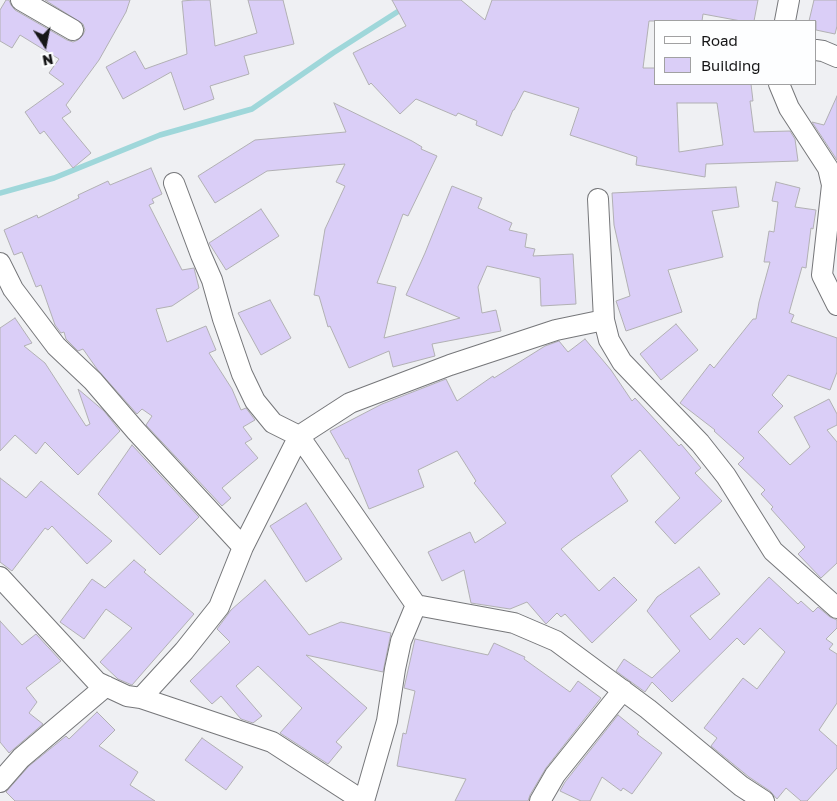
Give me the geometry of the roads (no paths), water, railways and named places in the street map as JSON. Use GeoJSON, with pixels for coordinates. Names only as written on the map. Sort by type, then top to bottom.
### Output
{"type":"FeatureCollection","features":[{"type":"Feature","properties":{"kind":"street"},"geometry":{"type":"LineString","coordinates":[[21,0],[73,30]]}},
{"type":"Feature","properties":{"kind":"street"},"geometry":{"type":"LineString","coordinates":[[785,20],[789,0]]}},
{"type":"Feature","properties":{"kind":"street"},"geometry":{"type":"LineString","coordinates":[[817,50],[837,57]]}},
{"type":"Feature","properties":{"kind":"street"},"geometry":{"type":"LineString","coordinates":[[779,85],[789,108],[828,168],[832,185],[822,275],[837,305]]}},
{"type":"Feature","properties":{"kind":"street"},"geometry":{"type":"LineString","coordinates":[[174,183],[212,280],[242,374],[255,401],[273,423],[299,436],[416,605],[514,623],[556,640],[622,690],[741,786],[764,801]]}},
{"type":"Feature","properties":{"kind":"street"},"geometry":{"type":"LineString","coordinates":[[598,200],[604,320],[609,340],[622,362],[700,443],[726,476],[773,551],[837,608]]}},
{"type":"Feature","properties":{"kind":"street"},"geometry":{"type":"LineString","coordinates":[[0,263],[12,289],[56,346],[93,381],[243,547]]}},
{"type":"Feature","properties":{"kind":"street"},"geometry":{"type":"LineString","coordinates":[[141,698],[184,651],[219,607],[243,547],[299,436],[350,403],[450,365],[556,330],[604,320]]}},
{"type":"Feature","properties":{"kind":"street"},"geometry":{"type":"LineString","coordinates":[[0,577],[97,682],[127,696],[141,698],[272,742],[364,801],[387,721],[401,641],[416,605]]}},
{"type":"Feature","properties":{"kind":"street"},"geometry":{"type":"LineString","coordinates":[[0,782],[21,758],[106,686]]}},
{"type":"Feature","properties":{"kind":"street"},"geometry":{"type":"LineString","coordinates":[[540,801],[555,775],[622,690]]}},
{"type":"Feature","properties":{"kind":"waterway"},"geometry":{"type":"LineString","coordinates":[[0,193],[54,178],[160,135],[252,109],[333,53],[416,0]]}}]}
